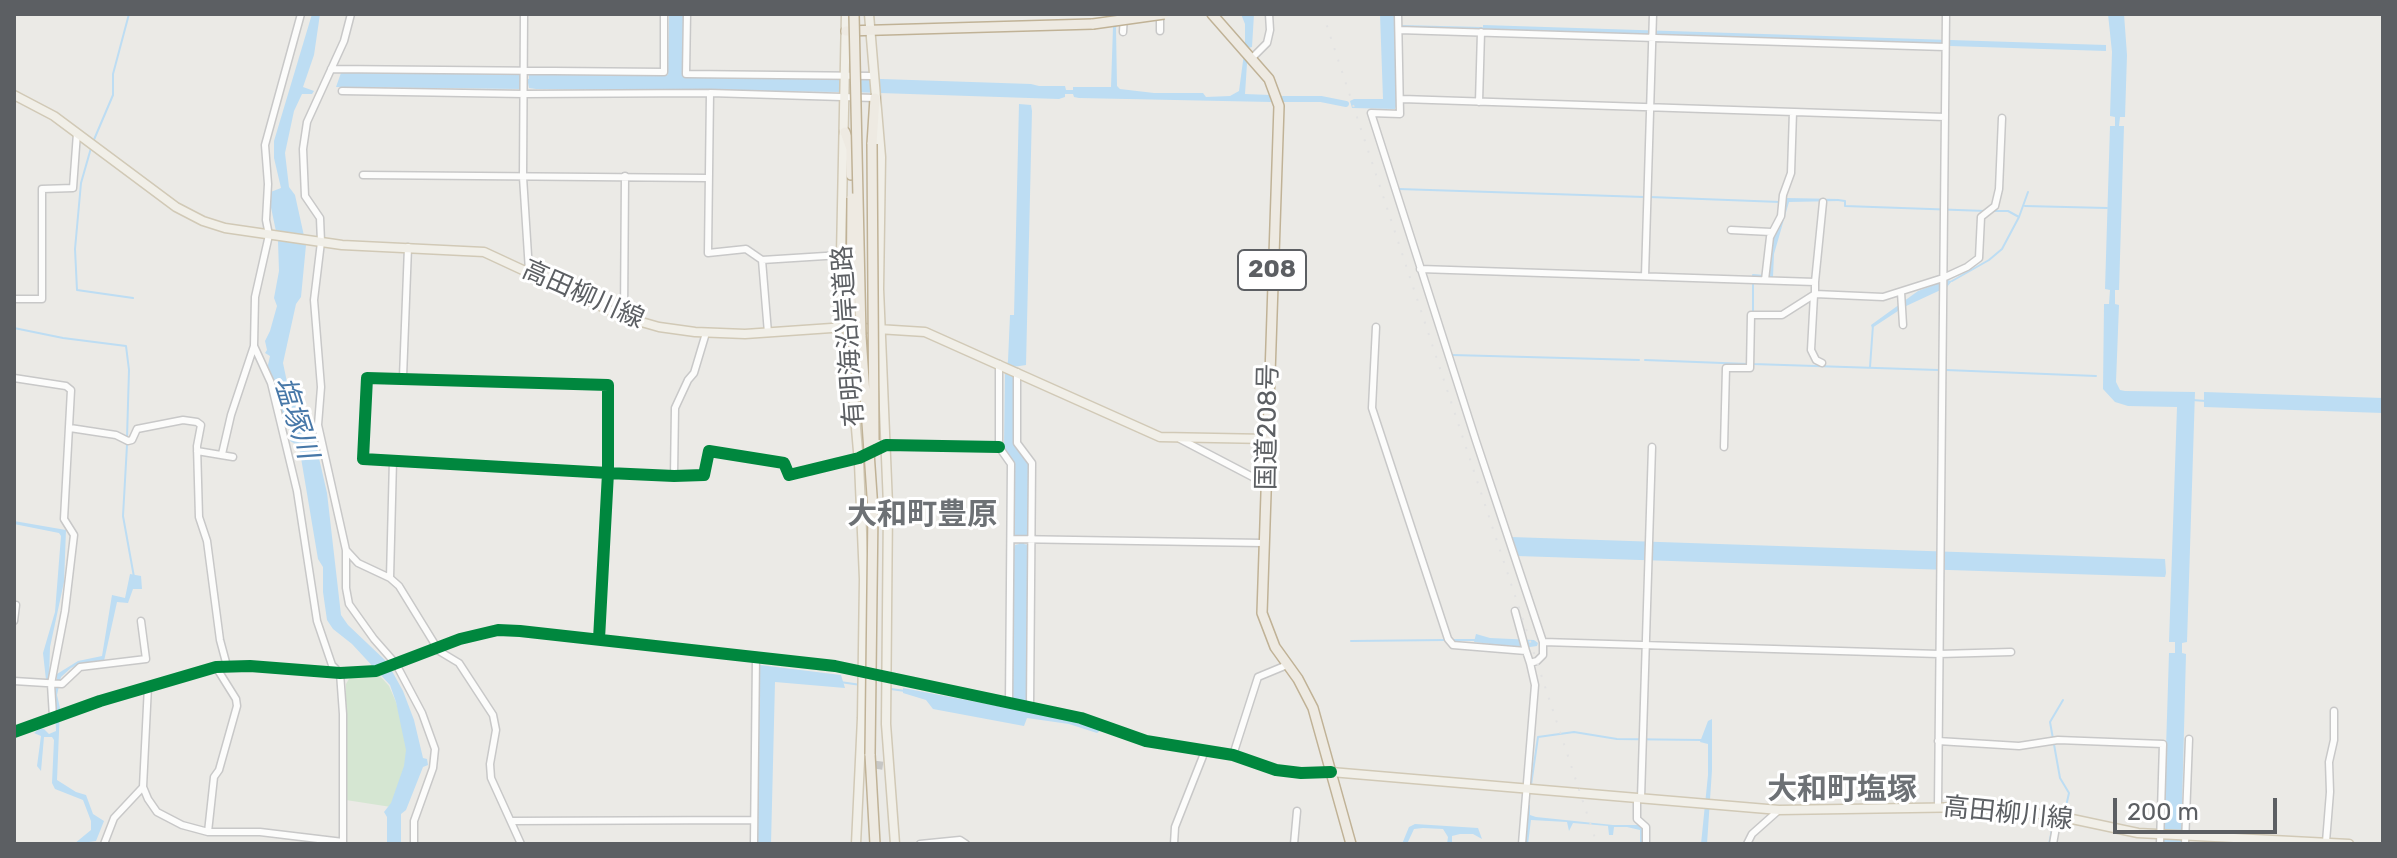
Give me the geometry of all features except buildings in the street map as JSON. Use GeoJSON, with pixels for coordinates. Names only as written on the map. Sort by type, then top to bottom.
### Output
{"type":"FeatureCollection","features":[{"type":"Feature","properties":{"kind":"highway"},"geometry":{"type":"LineString","coordinates":[[854,14],[850,32],[861,336],[873,510]]}},
{"type":"Feature","properties":{"kind":"highway"},"geometry":{"type":"LineString","coordinates":[[850,32],[1093,24],[1162,14]]}},
{"type":"Feature","properties":{"kind":"highway","name":"国道208号"},"geometry":{"type":"LineString","coordinates":[[1212,14],[1269,79],[1279,106],[1262,613],[1275,647],[1298,679],[1313,708],[1351,844]]}},
{"type":"Feature","properties":{"kind":"highway"},"geometry":{"type":"LineString","coordinates":[[875,98],[872,144],[875,254],[873,510],[864,760],[875,844]]}},
{"type":"Feature","properties":{"kind":"highway"},"geometry":{"type":"LineString","coordinates":[[845,132],[851,149],[851,320],[873,510]]}},
{"type":"Feature","properties":{"kind":"main road","name":"有明海沿岸道路"},"geometry":{"type":"LineString","coordinates":[[846,14],[850,32],[841,255],[859,458],[863,672]]}},
{"type":"Feature","properties":{"kind":"main road","name":"有明海沿岸道路"},"geometry":{"type":"LineString","coordinates":[[869,14],[882,179],[879,245],[886,445],[885,679]]}},
{"type":"Feature","properties":{"kind":"main road","name":"高田柳川線"},"geometry":{"type":"LineString","coordinates":[[14,95],[37,105],[188,214],[225,228],[319,242],[484,252],[624,317],[659,327],[706,333],[768,333],[846,327],[925,332],[1160,437],[1269,439]]}},
{"type":"Feature","properties":{"kind":"main road"},"geometry":{"type":"LineString","coordinates":[[856,844],[864,760],[863,672]]}},
{"type":"Feature","properties":{"kind":"main road"},"geometry":{"type":"LineString","coordinates":[[885,679],[895,844]]}},
{"type":"Feature","properties":{"kind":"main road","name":"高田柳川線"},"geometry":{"type":"LineString","coordinates":[[1331,772],[1779,810],[1938,806],[2001,809],[2058,816],[2161,838],[2349,844]]}},
{"type":"Feature","properties":{"kind":"street"},"geometry":{"type":"LineString","coordinates":[[222,454],[231,415],[254,346],[255,297],[272,236],[266,220],[268,184],[265,145],[301,14]]}},
{"type":"Feature","properties":{"kind":"street"},"geometry":{"type":"LineString","coordinates":[[351,14],[344,41],[307,122],[303,149],[305,196],[320,218],[314,300],[321,387],[319,438],[346,550],[349,604],[394,665],[422,713],[435,749],[433,768],[414,821],[414,844]]}},
{"type":"Feature","properties":{"kind":"street"},"geometry":{"type":"LineString","coordinates":[[524,14],[523,177],[529,271]]}},
{"type":"Feature","properties":{"kind":"street"},"geometry":{"type":"LineString","coordinates":[[331,69],[664,72],[664,14]]}},
{"type":"Feature","properties":{"kind":"street"},"geometry":{"type":"LineString","coordinates":[[687,14],[686,74],[872,76]]}},
{"type":"Feature","properties":{"kind":"street"},"geometry":{"type":"LineString","coordinates":[[1123,32],[1124,14]]}},
{"type":"Feature","properties":{"kind":"street"},"geometry":{"type":"LineString","coordinates":[[1160,31],[1162,14]]}},
{"type":"Feature","properties":{"kind":"street"},"geometry":{"type":"LineString","coordinates":[[1252,58],[1267,43],[1269,14]]}},
{"type":"Feature","properties":{"kind":"street"},"geometry":{"type":"LineString","coordinates":[[1398,14],[1400,114],[1371,113],[1543,642],[1543,655],[1530,663]]}},
{"type":"Feature","properties":{"kind":"street"},"geometry":{"type":"LineString","coordinates":[[1645,276],[1653,14]]}},
{"type":"Feature","properties":{"kind":"street"},"geometry":{"type":"LineString","coordinates":[[1938,806],[1946,14]]}},
{"type":"Feature","properties":{"kind":"street"},"geometry":{"type":"LineString","coordinates":[[1399,30],[1945,43]]}},
{"type":"Feature","properties":{"kind":"street"},"geometry":{"type":"LineString","coordinates":[[1479,102],[1481,32]]}},
{"type":"Feature","properties":{"kind":"street"},"geometry":{"type":"LineString","coordinates":[[342,91],[710,93],[875,98]]}},
{"type":"Feature","properties":{"kind":"street"},"geometry":{"type":"LineString","coordinates":[[710,93],[708,253],[746,249],[762,260],[841,255]]}},
{"type":"Feature","properties":{"kind":"street"},"geometry":{"type":"LineString","coordinates":[[1402,99],[1945,117]]}},
{"type":"Feature","properties":{"kind":"street"},"geometry":{"type":"LineString","coordinates":[[1765,280],[1771,232],[1781,216],[1783,195],[1791,173],[1793,112]]}},
{"type":"Feature","properties":{"kind":"street"},"geometry":{"type":"LineString","coordinates":[[1724,447],[1726,368],[1750,368],[1751,315],[1782,315],[1815,295],[1883,297],[1943,278],[1979,258],[1981,217],[1995,206],[1999,189],[2002,118]]}},
{"type":"Feature","properties":{"kind":"street"},"geometry":{"type":"LineString","coordinates":[[14,299],[42,299],[42,189],[73,188],[77,133]]}},
{"type":"Feature","properties":{"kind":"street"},"geometry":{"type":"LineString","coordinates":[[363,175],[707,178]]}},
{"type":"Feature","properties":{"kind":"street"},"geometry":{"type":"LineString","coordinates":[[624,317],[625,176]]}},
{"type":"Feature","properties":{"kind":"street"},"geometry":{"type":"LineString","coordinates":[[1822,363],[1816,360],[1811,350],[1823,202]]}},
{"type":"Feature","properties":{"kind":"street"},"geometry":{"type":"LineString","coordinates":[[1731,230],[1771,232]]}},
{"type":"Feature","properties":{"kind":"street"},"geometry":{"type":"LineString","coordinates":[[403,377],[408,247]]}},
{"type":"Feature","properties":{"kind":"street"},"geometry":{"type":"LineString","coordinates":[[762,260],[768,333]]}},
{"type":"Feature","properties":{"kind":"street"},"geometry":{"type":"LineString","coordinates":[[1420,269],[1815,282]]}},
{"type":"Feature","properties":{"kind":"street"},"geometry":{"type":"LineString","coordinates":[[1901,292],[1903,325]]}},
{"type":"Feature","properties":{"kind":"street"},"geometry":{"type":"LineString","coordinates":[[1376,327],[1372,408],[1448,639],[1453,645],[1526,651]]}},
{"type":"Feature","properties":{"kind":"street"},"geometry":{"type":"LineString","coordinates":[[674,476],[674,413],[694,373],[706,333]]}},
{"type":"Feature","properties":{"kind":"street"},"geometry":{"type":"LineString","coordinates":[[254,346],[271,383],[297,491],[317,621],[332,665],[344,673]]}},
{"type":"Feature","properties":{"kind":"street"},"geometry":{"type":"LineString","coordinates":[[1008,368],[999,447],[1011,464],[1009,702]]}},
{"type":"Feature","properties":{"kind":"street"},"geometry":{"type":"LineString","coordinates":[[1008,368],[1017,443],[1032,463],[1030,707]]}},
{"type":"Feature","properties":{"kind":"street"},"geometry":{"type":"LineString","coordinates":[[14,378],[69,388],[70,428],[64,519],[74,535],[65,611],[51,684],[53,717]]}},
{"type":"Feature","properties":{"kind":"street"},"geometry":{"type":"LineString","coordinates":[[599,639],[608,473],[608,385],[367,378],[363,459],[393,460],[608,473],[674,476],[704,475],[709,451],[784,463],[789,475],[859,458]]}},
{"type":"Feature","properties":{"kind":"street"},"geometry":{"type":"LineString","coordinates":[[70,428],[116,435],[128,441],[132,440],[137,429],[191,420],[201,425],[197,451],[199,517],[207,541],[220,640],[227,666]]}},
{"type":"Feature","properties":{"kind":"street"},"geometry":{"type":"LineString","coordinates":[[1177,437],[1268,485]]}},
{"type":"Feature","properties":{"kind":"street"},"geometry":{"type":"LineString","coordinates":[[886,445],[999,447]]}},
{"type":"Feature","properties":{"kind":"street"},"geometry":{"type":"LineString","coordinates":[[1646,844],[1646,827],[1637,819],[1652,447]]}},
{"type":"Feature","properties":{"kind":"street"},"geometry":{"type":"LineString","coordinates":[[197,451],[233,457]]}},
{"type":"Feature","properties":{"kind":"street"},"geometry":{"type":"LineString","coordinates":[[390,578],[393,460]]}},
{"type":"Feature","properties":{"kind":"street"},"geometry":{"type":"LineString","coordinates":[[1011,539],[1189,540],[1263,549]]}},
{"type":"Feature","properties":{"kind":"street"},"geometry":{"type":"LineString","coordinates":[[346,550],[358,563],[390,578],[399,586],[437,647],[459,663],[493,715],[496,730],[490,764],[491,778],[521,844]]}},
{"type":"Feature","properties":{"kind":"street"},"geometry":{"type":"LineString","coordinates":[[14,621],[16,605]]}},
{"type":"Feature","properties":{"kind":"street"},"geometry":{"type":"LineString","coordinates":[[1515,611],[1535,685],[1522,844]]}},
{"type":"Feature","properties":{"kind":"street"},"geometry":{"type":"LineString","coordinates":[[14,681],[62,684],[80,667],[146,659],[141,621]]}},
{"type":"Feature","properties":{"kind":"street"},"geometry":{"type":"LineString","coordinates":[[14,732],[148,686],[216,667],[344,673],[376,671],[469,636],[498,630],[805,661],[1081,718],[1146,741],[1233,755],[1288,772],[1331,772]]}},
{"type":"Feature","properties":{"kind":"street"},"geometry":{"type":"LineString","coordinates":[[1543,642],[1939,654],[2011,652]]}},
{"type":"Feature","properties":{"kind":"street"},"geometry":{"type":"LineString","coordinates":[[754,844],[756,656]]}},
{"type":"Feature","properties":{"kind":"street"},"geometry":{"type":"LineString","coordinates":[[1233,755],[1258,677],[1287,665]]}},
{"type":"Feature","properties":{"kind":"street"},"geometry":{"type":"LineString","coordinates":[[208,832],[214,777],[219,770],[237,706],[236,699],[216,667]]}},
{"type":"Feature","properties":{"kind":"street"},"geometry":{"type":"LineString","coordinates":[[148,686],[143,787],[152,805],[164,817],[208,832],[260,832],[343,843],[344,673]]}},
{"type":"Feature","properties":{"kind":"street"},"geometry":{"type":"LineString","coordinates":[[2326,842],[2334,711]]}},
{"type":"Feature","properties":{"kind":"street"},"geometry":{"type":"LineString","coordinates":[[2184,838],[2189,739]]}},
{"type":"Feature","properties":{"kind":"street"},"geometry":{"type":"LineString","coordinates":[[1938,741],[2019,746],[2058,740],[2163,744],[2161,838]]}},
{"type":"Feature","properties":{"kind":"street"},"geometry":{"type":"LineString","coordinates":[[1174,844],[1175,827],[1205,751]]}},
{"type":"Feature","properties":{"kind":"street"},"geometry":{"type":"LineString","coordinates":[[104,844],[114,818],[143,787]]}},
{"type":"Feature","properties":{"kind":"street"},"geometry":{"type":"LineString","coordinates":[[1747,844],[1752,834],[1779,810]]}},
{"type":"Feature","properties":{"kind":"street"},"geometry":{"type":"LineString","coordinates":[[1294,844],[1297,811]]}},
{"type":"Feature","properties":{"kind":"street"},"geometry":{"type":"LineString","coordinates":[[2053,844],[2058,816]]}},
{"type":"Feature","properties":{"kind":"street"},"geometry":{"type":"LineString","coordinates":[[511,821],[752,820]]}},
{"type":"Feature","properties":{"kind":"street"},"geometry":{"type":"LineString","coordinates":[[920,844],[960,840],[966,844]]}},
{"type":"Feature","properties":{"kind":"green space"},"geometry":{"type":"Polygon","coordinates":[[[380,676],[389,686],[396,702],[411,757],[391,807],[346,800],[346,684],[350,677],[380,676]]]}},
{"type":"Feature","properties":{"kind":"water","name":"塩塚川"},"geometry":{"type":"Polygon","coordinates":[[[312,14],[320,14],[314,55],[303,87],[314,91],[312,94],[302,94],[294,111],[285,153],[289,187],[295,195],[306,245],[301,297],[296,304],[283,363],[287,382],[316,445],[327,493],[341,615],[387,662],[403,691],[423,758],[427,759],[428,765],[423,767],[406,810],[401,814],[401,844],[387,844],[387,817],[384,812],[391,803],[404,766],[406,750],[396,702],[390,685],[327,620],[323,567],[318,559],[299,446],[290,441],[290,430],[282,419],[270,382],[270,356],[265,353],[265,341],[277,306],[274,298],[279,271],[278,241],[268,193],[281,188],[274,158],[274,141],[312,14]]]}},
{"type":"Feature","properties":{"kind":"water"},"geometry":{"type":"Polygon","coordinates":[[[669,14],[685,14],[684,75],[840,77],[840,92],[536,89],[529,88],[528,83],[522,84],[522,89],[336,87],[342,70],[522,74],[523,79],[529,79],[529,74],[668,75],[669,14]]]}},
{"type":"Feature","properties":{"kind":"water"},"geometry":{"type":"Polygon","coordinates":[[[1116,14],[1121,14],[1116,28],[1117,86],[1120,89],[1203,93],[1206,97],[1230,96],[1239,91],[1245,46],[1245,24],[1241,14],[1254,14],[1245,94],[1270,95],[1271,102],[1079,98],[1073,94],[1065,94],[1059,99],[850,92],[852,78],[1031,84],[1065,86],[1066,90],[1073,90],[1073,87],[1111,87],[1116,14]]]}},
{"type":"Feature","properties":{"kind":"water"},"geometry":{"type":"Polygon","coordinates":[[[1380,14],[1394,14],[1397,104],[1395,109],[1352,108],[1350,101],[1354,99],[1383,99],[1380,14]]]}},
{"type":"Feature","properties":{"kind":"water"},"geometry":{"type":"Polygon","coordinates":[[[2108,14],[2124,14],[2127,55],[2125,117],[2120,117],[2119,126],[2124,126],[2119,290],[2115,290],[2115,304],[2119,305],[2116,382],[2120,390],[2125,391],[2195,392],[2187,642],[2182,643],[2182,653],[2186,654],[2181,844],[2163,844],[2169,653],[2175,653],[2175,642],[2169,642],[2177,407],[2128,406],[2115,402],[2103,389],[2104,304],[2109,304],[2110,290],[2105,289],[2110,126],[2115,126],[2115,117],[2110,116],[2112,52],[2108,14]]]}},
{"type":"Feature","properties":{"kind":"water"},"geometry":{"type":"Polygon","coordinates":[[[1483,25],[2106,45],[2106,51],[1483,31],[1483,25]]]}},
{"type":"Feature","properties":{"kind":"water"},"geometry":{"type":"Polygon","coordinates":[[[1019,104],[1031,105],[1032,111],[1026,365],[1013,367],[1010,373],[1016,382],[1016,444],[1029,463],[1029,530],[1028,536],[1024,537],[1029,551],[1026,702],[1012,699],[1014,550],[1015,545],[1019,544],[1019,537],[1014,537],[1014,465],[1004,448],[1005,371],[1010,315],[1014,315],[1019,104]]]}},
{"type":"Feature","properties":{"kind":"water"},"geometry":{"type":"Polygon","coordinates":[[[1787,198],[1839,201],[1789,202],[1774,254],[1773,277],[1768,277],[1769,250],[1787,198]]]}},
{"type":"Feature","properties":{"kind":"water"},"geometry":{"type":"Polygon","coordinates":[[[1952,281],[1947,287],[1904,307],[1872,328],[1871,325],[1918,291],[1952,281]]]}},
{"type":"Feature","properties":{"kind":"water"},"geometry":{"type":"Polygon","coordinates":[[[2204,392],[2383,398],[2383,413],[2204,407],[2204,392]]]}},
{"type":"Feature","properties":{"kind":"water"},"geometry":{"type":"Polygon","coordinates":[[[14,521],[66,530],[64,582],[50,647],[49,679],[46,680],[43,653],[55,612],[61,536],[59,533],[14,524],[14,521]]]}},
{"type":"Feature","properties":{"kind":"water"},"geometry":{"type":"Polygon","coordinates":[[[1511,537],[2165,559],[2166,573],[2165,577],[1517,556],[1511,537]]]}},
{"type":"Feature","properties":{"kind":"water"},"geometry":{"type":"Polygon","coordinates":[[[130,574],[141,576],[142,589],[133,589],[128,603],[117,602],[104,661],[82,663],[71,668],[61,677],[57,695],[60,708],[57,780],[86,795],[93,814],[104,821],[96,841],[74,844],[91,830],[91,821],[83,800],[55,789],[52,783],[52,737],[44,737],[41,771],[37,766],[41,736],[34,733],[40,728],[49,734],[56,731],[57,674],[78,661],[102,656],[112,595],[125,598],[130,574]]]}},
{"type":"Feature","properties":{"kind":"water"},"geometry":{"type":"Polygon","coordinates":[[[1476,634],[1538,643],[1537,646],[1523,648],[1474,642],[1476,634]]]}},
{"type":"Feature","properties":{"kind":"water"},"geometry":{"type":"Polygon","coordinates":[[[760,665],[841,675],[845,688],[775,682],[771,844],[756,844],[760,665]]]}},
{"type":"Feature","properties":{"kind":"water"},"geometry":{"type":"Polygon","coordinates":[[[903,688],[1071,720],[1101,730],[1097,733],[1069,724],[1027,718],[1024,726],[933,709],[926,700],[903,693],[903,688]]]}},
{"type":"Feature","properties":{"kind":"water"},"geometry":{"type":"Polygon","coordinates":[[[1712,719],[1707,844],[1701,844],[1708,744],[1700,742],[1708,721],[1712,719]]]}},
{"type":"Feature","properties":{"kind":"water"},"geometry":{"type":"Polygon","coordinates":[[[1528,804],[1530,815],[1536,817],[1639,825],[1643,828],[1643,844],[1640,844],[1640,830],[1627,827],[1614,827],[1613,835],[1609,835],[1608,826],[1573,823],[1569,831],[1567,822],[1531,820],[1528,844],[1524,844],[1528,804]]]}},
{"type":"Feature","properties":{"kind":"water"},"geometry":{"type":"Polygon","coordinates":[[[1415,824],[1478,828],[1482,839],[1473,834],[1460,834],[1452,836],[1452,844],[1447,844],[1448,837],[1443,829],[1423,828],[1414,829],[1407,844],[1402,844],[1409,827],[1415,824]]]}},
{"type":"Feature","properties":{"kind":"waterway"},"geometry":{"type":"LineString","coordinates":[[93,142],[113,95],[113,74],[129,14]]}},
{"type":"Feature","properties":{"kind":"waterway"},"geometry":{"type":"LineString","coordinates":[[1401,26],[1482,28]]}},
{"type":"Feature","properties":{"kind":"waterway"},"geometry":{"type":"LineString","coordinates":[[1283,99],[1321,99],[1346,104]]}},
{"type":"Feature","properties":{"kind":"waterway"},"geometry":{"type":"LineString","coordinates":[[91,148],[81,183],[75,249],[77,290],[133,298]]}},
{"type":"Feature","properties":{"kind":"waterway"},"geometry":{"type":"LineString","coordinates":[[1399,189],[1644,197]]}},
{"type":"Feature","properties":{"kind":"waterway"},"geometry":{"type":"LineString","coordinates":[[1952,281],[2002,249],[2028,192]]}},
{"type":"Feature","properties":{"kind":"waterway"},"geometry":{"type":"LineString","coordinates":[[1650,197],[1780,202]]}},
{"type":"Feature","properties":{"kind":"waterway"},"geometry":{"type":"LineString","coordinates":[[1838,200],[1845,201],[1845,206],[1986,211]]}},
{"type":"Feature","properties":{"kind":"waterway"},"geometry":{"type":"LineString","coordinates":[[2025,206],[2107,208]]}},
{"type":"Feature","properties":{"kind":"waterway"},"geometry":{"type":"LineString","coordinates":[[1992,211],[2008,211],[2019,217]]}},
{"type":"Feature","properties":{"kind":"waterway"},"geometry":{"type":"LineString","coordinates":[[1753,364],[1753,275],[1764,276]]}},
{"type":"Feature","properties":{"kind":"waterway"},"geometry":{"type":"LineString","coordinates":[[1870,367],[1873,325]]}},
{"type":"Feature","properties":{"kind":"waterway"},"geometry":{"type":"LineString","coordinates":[[14,328],[126,346],[129,370],[127,438]]}},
{"type":"Feature","properties":{"kind":"waterway"},"geometry":{"type":"LineString","coordinates":[[1452,355],[1639,360]]}},
{"type":"Feature","properties":{"kind":"waterway"},"geometry":{"type":"LineString","coordinates":[[1645,360],[1748,364]]}},
{"type":"Feature","properties":{"kind":"waterway"},"geometry":{"type":"LineString","coordinates":[[1753,364],[1938,370]]}},
{"type":"Feature","properties":{"kind":"waterway"},"geometry":{"type":"LineString","coordinates":[[1946,370],[2096,376]]}},
{"type":"Feature","properties":{"kind":"waterway"},"geometry":{"type":"LineString","coordinates":[[2192,400],[2206,401]]}},
{"type":"Feature","properties":{"kind":"waterway"},"geometry":{"type":"LineString","coordinates":[[127,445],[123,516],[134,577]]}},
{"type":"Feature","properties":{"kind":"waterway"},"geometry":{"type":"LineString","coordinates":[[1351,641],[1445,640]]}},
{"type":"Feature","properties":{"kind":"waterway"},"geometry":{"type":"LineString","coordinates":[[1451,640],[1477,640]]}},
{"type":"Feature","properties":{"kind":"waterway"},"geometry":{"type":"LineString","coordinates":[[840,682],[861,685]]}},
{"type":"Feature","properties":{"kind":"waterway"},"geometry":{"type":"LineString","coordinates":[[891,689],[905,691]]}},
{"type":"Feature","properties":{"kind":"waterway"},"geometry":{"type":"LineString","coordinates":[[2063,700],[2050,722],[2060,778],[2069,793],[2064,815]]}},
{"type":"Feature","properties":{"kind":"waterway"},"geometry":{"type":"LineString","coordinates":[[1531,785],[1538,737],[1574,732],[1617,739],[1701,740]]}},
{"type":"Feature","properties":{"kind":"waterway"},"geometry":{"type":"LineString","coordinates":[[2049,844],[2053,825]]}},
{"type":"Feature","properties":{"kind":"tunnel"},"geometry":{"type":"LineString","coordinates":[[863,763],[885,766]]}},
{"type":"Feature","properties":{"kind":"railway"},"geometry":{"type":"LineString","coordinates":[[1323,14],[1597,844]]}},
{"type":"Feature","properties":{"kind":"cycle path"},"geometry":{"type":"LineString","coordinates":[[599,639],[608,473],[608,385],[367,378],[363,459],[608,473],[674,476],[704,475],[709,451],[784,463],[789,475],[859,458],[886,445],[999,447]]}},
{"type":"Feature","properties":{"kind":"cycle path"},"geometry":{"type":"LineString","coordinates":[[14,732],[100,701],[216,667],[250,666],[340,673],[376,671],[460,639],[498,630],[835,666],[1081,718],[1146,741],[1233,755],[1276,770],[1331,772]]}},
{"type":"Feature","properties":{"kind":"district","name":"大和町豊原"},"geometry":{"type":"Point","coordinates":[922,515]}},
{"type":"Feature","properties":{"kind":"district","name":"大和町塩塚"},"geometry":{"type":"Point","coordinates":[1842,790]}}]}
